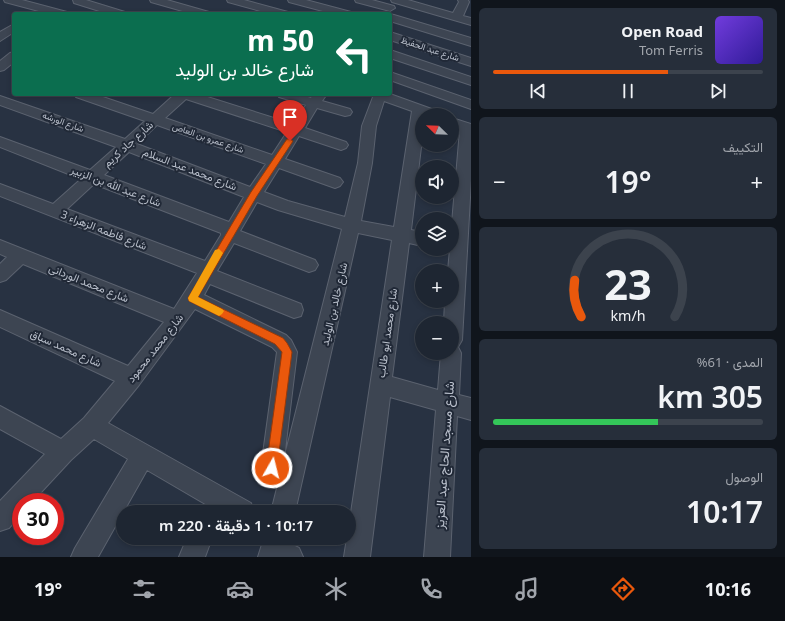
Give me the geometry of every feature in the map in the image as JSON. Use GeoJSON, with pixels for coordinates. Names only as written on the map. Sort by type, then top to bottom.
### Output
{"type":"FeatureCollection","features":[{"type":"Feature","properties":{"kind":"street"},"geometry":{"type":"LineString","coordinates":[[9,0],[56,12]]}},
{"type":"Feature","properties":{"kind":"street"},"geometry":{"type":"LineString","coordinates":[[66,12],[78,0],[115,12]]}},
{"type":"Feature","properties":{"kind":"street"},"geometry":{"type":"LineString","coordinates":[[155,0],[198,12]]}},
{"type":"Feature","properties":{"kind":"street"},"geometry":{"type":"LineString","coordinates":[[232,0],[277,12]]}},
{"type":"Feature","properties":{"kind":"street"},"geometry":{"type":"LineString","coordinates":[[293,0],[339,12]]}},
{"type":"Feature","properties":{"kind":"street"},"geometry":{"type":"LineString","coordinates":[[360,0],[391,8],[471,42]]}},
{"type":"Feature","properties":{"kind":"street"},"geometry":{"type":"LineString","coordinates":[[457,17],[464,2],[463,0]]}},
{"type":"Feature","properties":{"kind":"street"},"geometry":{"type":"LineString","coordinates":[[391,8],[427,4],[471,22]]}},
{"type":"Feature","properties":{"kind":"street","name":"شارع عبد الحفيظ"},"geometry":{"type":"LineString","coordinates":[[392,37],[471,62]]}},
{"type":"Feature","properties":{"kind":"street"},"geometry":{"type":"LineString","coordinates":[[392,55],[471,81]]}},
{"type":"Feature","properties":{"kind":"street"},"geometry":{"type":"LineString","coordinates":[[0,67],[12,58]]}},
{"type":"Feature","properties":{"kind":"street"},"geometry":{"type":"LineString","coordinates":[[0,67],[12,70]]}},
{"type":"Feature","properties":{"kind":"street"},"geometry":{"type":"LineString","coordinates":[[392,77],[471,105]]}},
{"type":"Feature","properties":{"kind":"street"},"geometry":{"type":"LineString","coordinates":[[2,103],[14,96]]}},
{"type":"Feature","properties":{"kind":"street","name":"شارع عمرو بن العاص"},"geometry":{"type":"LineString","coordinates":[[87,96],[335,182]]}},
{"type":"Feature","properties":{"kind":"street","name":"شارع جاد كريم"},"geometry":{"type":"LineString","coordinates":[[55,211],[182,96]]}},
{"type":"Feature","properties":{"kind":"street"},"geometry":{"type":"LineString","coordinates":[[190,96],[341,145]]}},
{"type":"Feature","properties":{"kind":"street"},"geometry":{"type":"LineString","coordinates":[[297,96],[317,99],[345,112]]}},
{"type":"Feature","properties":{"kind":"street","name":"شارع خالد بن الوليد"},"geometry":{"type":"LineString","coordinates":[[285,505],[342,270],[366,162],[369,126],[377,96]]}},
{"type":"Feature","properties":{"kind":"street"},"geometry":{"type":"LineString","coordinates":[[383,96],[416,108]]}},
{"type":"Feature","properties":{"kind":"street","name":"شارع محمد محمود"},"geometry":{"type":"LineString","coordinates":[[0,519],[63,452],[92,426],[178,319],[254,194],[317,99]]}},
{"type":"Feature","properties":{"kind":"street","name":"شارع الورشه"},"geometry":{"type":"LineString","coordinates":[[2,103],[126,145]]}},
{"type":"Feature","properties":{"kind":"street"},"geometry":{"type":"LineString","coordinates":[[454,316],[461,247],[463,126]]}},
{"type":"Feature","properties":{"kind":"street","name":"شارع عبد الله بن الزبير"},"geometry":{"type":"LineString","coordinates":[[0,142],[231,232],[310,265]]}},
{"type":"Feature","properties":{"kind":"street","name":"شارع محمد عبد السلام"},"geometry":{"type":"LineString","coordinates":[[126,145],[254,194]]}},
{"type":"Feature","properties":{"kind":"street","name":"شارع محمد ابو طالب"},"geometry":{"type":"LineString","coordinates":[[357,557],[400,235],[418,152]]}},
{"type":"Feature","properties":{"kind":"street","name":"شارع فاطمه الزهراء 3"},"geometry":{"type":"LineString","coordinates":[[0,190],[207,272],[294,310]]}},
{"type":"Feature","properties":{"kind":"street"},"geometry":{"type":"LineString","coordinates":[[254,194],[284,206],[351,225],[415,238]]}},
{"type":"Feature","properties":{"kind":"street","name":"شارع محمد الوردانى"},"geometry":{"type":"LineString","coordinates":[[0,247],[178,319]]}},
{"type":"Feature","properties":{"kind":"street"},"geometry":{"type":"LineString","coordinates":[[0,275],[21,255]]}},
{"type":"Feature","properties":{"kind":"street"},"geometry":{"type":"LineString","coordinates":[[192,298],[279,341],[287,352],[272,468]]}},
{"type":"Feature","properties":{"kind":"street","name":"شارع محمد سباق"},"geometry":{"type":"LineString","coordinates":[[0,318],[132,378]]}},
{"type":"Feature","properties":{"kind":"street","name":"شارع مسجد الحاج عبد العزيز"},"geometry":{"type":"LineString","coordinates":[[437,557],[451,360]]}},
{"type":"Feature","properties":{"kind":"street"},"geometry":{"type":"LineString","coordinates":[[380,384],[471,409]]}},
{"type":"Feature","properties":{"kind":"street"},"geometry":{"type":"LineString","coordinates":[[0,417],[63,452]]}},
{"type":"Feature","properties":{"kind":"street"},"geometry":{"type":"LineString","coordinates":[[92,426],[143,455],[214,505]]}},
{"type":"Feature","properties":{"kind":"street"},"geometry":{"type":"LineString","coordinates":[[84,557],[143,455]]}},
{"type":"Feature","properties":{"kind":"street"},"geometry":{"type":"LineString","coordinates":[[192,557],[197,545]]}},
{"type":"Feature","properties":{"kind":"slow traffic"},"geometry":{"type":"LineString","coordinates":[[219,253],[192,298],[219,311]]}},
{"type":"Feature","properties":{"kind":"route"},"geometry":{"type":"LineString","coordinates":[[272,468],[287,352],[279,341],[192,298],[254,194],[290,141]]}}]}
